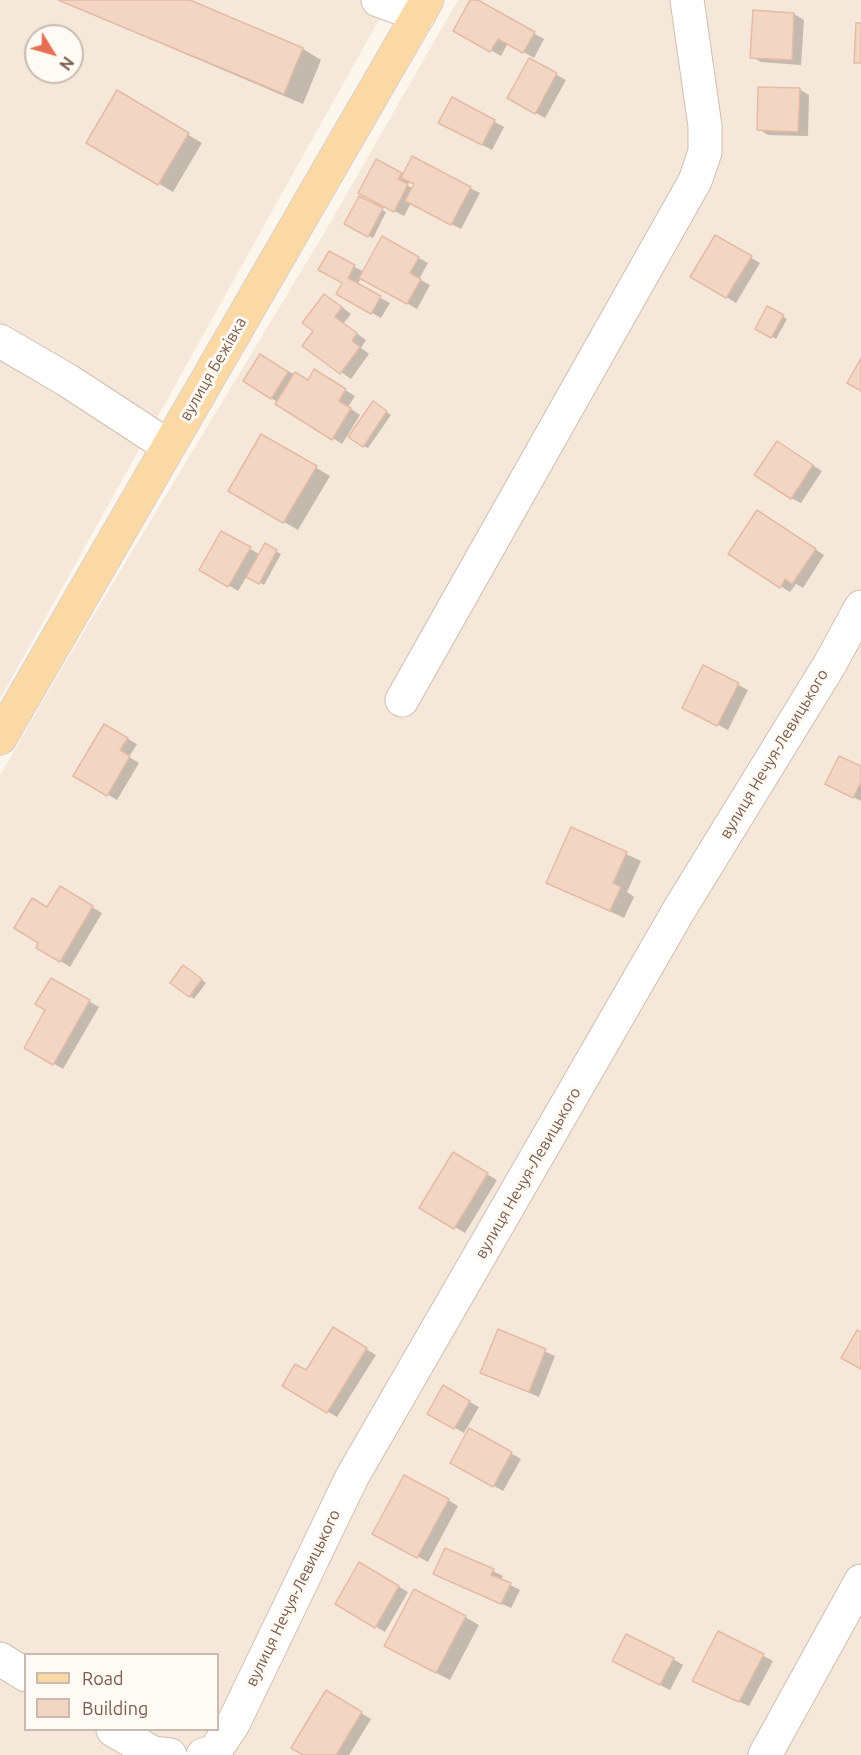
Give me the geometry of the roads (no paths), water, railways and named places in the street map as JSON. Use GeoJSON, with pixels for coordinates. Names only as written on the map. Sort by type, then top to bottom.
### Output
{"type":"FeatureCollection","features":[{"type":"Feature","properties":{"kind":"main road","name":"вулиця Бежівка"},"geometry":{"type":"LineString","coordinates":[[0,738],[423,7]]}},
{"type":"Feature","properties":{"kind":"street"},"geometry":{"type":"LineString","coordinates":[[378,0],[423,7]]}},
{"type":"Feature","properties":{"kind":"street"},"geometry":{"type":"LineString","coordinates":[[402,700],[695,181],[705,152],[705,126],[687,0]]}},
{"type":"Feature","properties":{"kind":"street"},"geometry":{"type":"LineString","coordinates":[[0,341],[67,380],[168,446]]}},
{"type":"Feature","properties":{"kind":"street","name":"вулиця Нечуя-Левицького"},"geometry":{"type":"LineString","coordinates":[[209,1753],[233,1724],[352,1477],[679,910],[830,664],[861,607]]}},
{"type":"Feature","properties":{"kind":"street"},"geometry":{"type":"LineString","coordinates":[[765,1755],[861,1581]]}},
{"type":"Feature","properties":{"kind":"street"},"geometry":{"type":"LineString","coordinates":[[0,1659],[24,1674]]}},
{"type":"Feature","properties":{"kind":"street"},"geometry":{"type":"LineString","coordinates":[[115,1731],[153,1753],[170,1755]]}}]}
